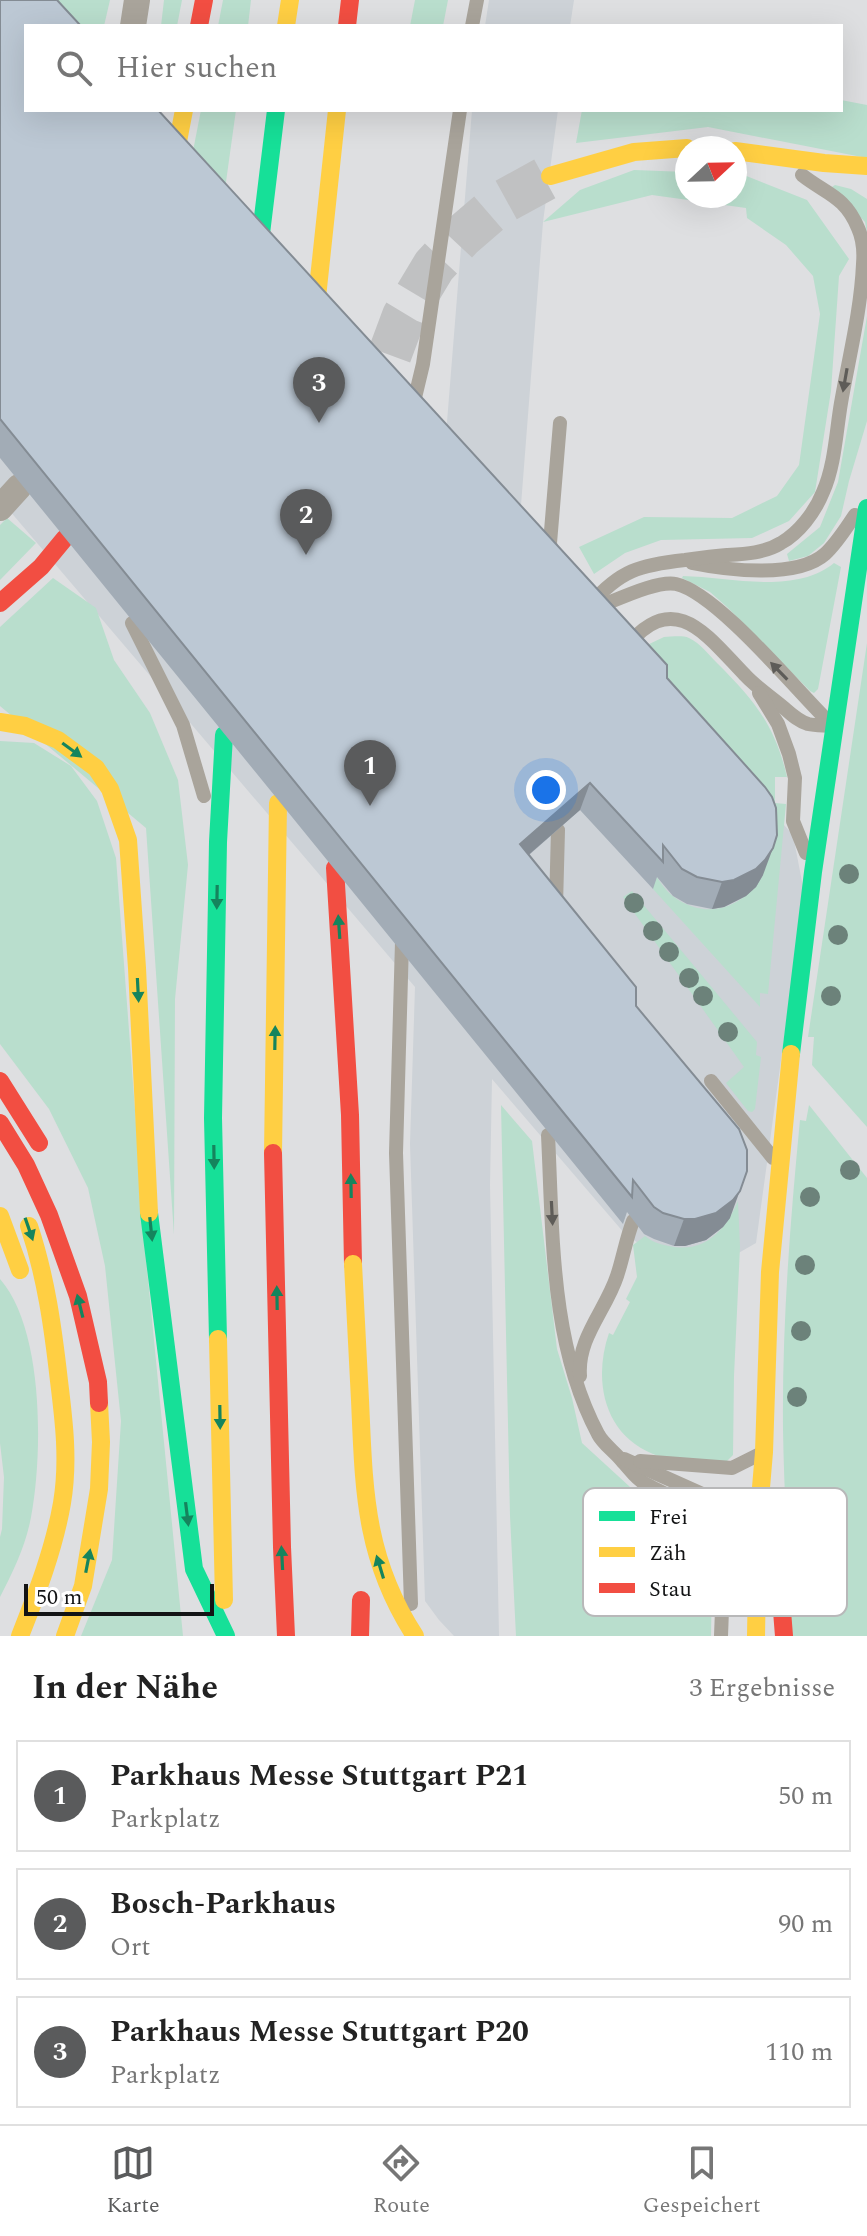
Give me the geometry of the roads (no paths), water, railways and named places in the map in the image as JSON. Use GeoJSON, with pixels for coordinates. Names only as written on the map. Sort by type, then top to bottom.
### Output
{"type":"FeatureCollection","features":[{"type":"Feature","properties":{"kind":"main road"},"geometry":{"type":"LineString","coordinates":[[199,24],[204,0]]}},
{"type":"Feature","properties":{"kind":"main road"},"geometry":{"type":"LineString","coordinates":[[286,24],[290,0]]}},
{"type":"Feature","properties":{"kind":"main road"},"geometry":{"type":"LineString","coordinates":[[347,24],[350,0]]}},
{"type":"Feature","properties":{"kind":"main road"},"geometry":{"type":"LineString","coordinates":[[175,157],[184,112]]}},
{"type":"Feature","properties":{"kind":"main road"},"geometry":{"type":"LineString","coordinates":[[259,250],[276,112]]}},
{"type":"Feature","properties":{"kind":"main road"},"geometry":{"type":"LineString","coordinates":[[315,316],[337,112]]}},
{"type":"Feature","properties":{"kind":"main road"},"geometry":{"type":"LineString","coordinates":[[550,176],[614,156],[658,147],[675,148]]}},
{"type":"Feature","properties":{"kind":"main road"},"geometry":{"type":"LineString","coordinates":[[747,153],[867,166]]}},
{"type":"Feature","properties":{"kind":"main road"},"geometry":{"type":"LineString","coordinates":[[824,163],[867,183]]}},
{"type":"Feature","properties":{"kind":"main road"},"geometry":{"type":"LineString","coordinates":[[328,187],[337,264]]}},
{"type":"Feature","properties":{"kind":"main road"},"geometry":{"type":"LineString","coordinates":[[761,1488],[770,1272],[786,1098],[813,872],[867,508]]}},
{"type":"Feature","properties":{"kind":"main road"},"geometry":{"type":"LineString","coordinates":[[0,603],[41,567],[65,538]]}},
{"type":"Feature","properties":{"kind":"main road"},"geometry":{"type":"LineString","coordinates":[[0,722],[25,726],[58,740],[96,768],[110,789],[128,840],[154,1259],[194,1569],[226,1636]]}},
{"type":"Feature","properties":{"kind":"main road"},"geometry":{"type":"LineString","coordinates":[[224,735],[218,842],[213,1118],[226,1636]]}},
{"type":"Feature","properties":{"kind":"main road"},"geometry":{"type":"LineString","coordinates":[[278,803],[273,1131],[286,1636]]}},
{"type":"Feature","properties":{"kind":"main road"},"geometry":{"type":"LineString","coordinates":[[335,868],[350,1115],[362,1462],[374,1546],[382,1575],[414,1636]]}},
{"type":"Feature","properties":{"kind":"main road"},"geometry":{"type":"LineString","coordinates":[[0,1081],[48,1159]]}},
{"type":"Feature","properties":{"kind":"main road"},"geometry":{"type":"LineString","coordinates":[[0,1123],[26,1165],[49,1215],[78,1296],[98,1382]]}},
{"type":"Feature","properties":{"kind":"main road"},"geometry":{"type":"LineString","coordinates":[[20,1636],[46,1564],[62,1501],[65,1469],[53,1319],[32,1235],[21,1207]]}},
{"type":"Feature","properties":{"kind":"main road"},"geometry":{"type":"LineString","coordinates":[[0,1216],[26,1289],[44,1376],[62,1409]]}},
{"type":"Feature","properties":{"kind":"main road"},"geometry":{"type":"LineString","coordinates":[[65,1636],[83,1586],[99,1489],[101,1442],[98,1382],[101,1342],[93,1280]]}},
{"type":"Feature","properties":{"kind":"main road"},"geometry":{"type":"LineString","coordinates":[[764,1452],[772,1473],[773,1488]]}},
{"type":"Feature","properties":{"kind":"main road"},"geometry":{"type":"LineString","coordinates":[[360,1636],[361,1600]]}},
{"type":"Feature","properties":{"kind":"main road"},"geometry":{"type":"LineString","coordinates":[[756,1616],[756,1636]]}},
{"type":"Feature","properties":{"kind":"main road"},"geometry":{"type":"LineString","coordinates":[[782,1616],[784,1636]]}},
{"type":"Feature","properties":{"kind":"street"},"geometry":{"type":"LineString","coordinates":[[133,24],[137,0]]}},
{"type":"Feature","properties":{"kind":"street"},"geometry":{"type":"LineString","coordinates":[[0,508],[19,487]]}},
{"type":"Feature","properties":{"kind":"lane"},"geometry":{"type":"LineString","coordinates":[[472,24],[477,0]]}},
{"type":"Feature","properties":{"kind":"lane"},"geometry":{"type":"LineString","coordinates":[[409,425],[423,364],[460,112]]}},
{"type":"Feature","properties":{"kind":"lane"},"geometry":{"type":"LineString","coordinates":[[780,157],[848,208],[859,228],[863,244],[858,303],[828,477],[815,508],[791,536],[778,545],[745,554],[649,564],[621,575],[579,606],[628,596],[651,585],[675,584],[691,590],[725,614],[834,726]]}},
{"type":"Feature","properties":{"kind":"lane"},"geometry":{"type":"LineString","coordinates":[[555,576],[550,543],[560,423]]}},
{"type":"Feature","properties":{"kind":"lane"},"geometry":{"type":"LineString","coordinates":[[677,561],[725,570],[771,570],[804,565],[823,556],[867,498]]}},
{"type":"Feature","properties":{"kind":"lane"},"geometry":{"type":"LineString","coordinates":[[621,653],[638,632],[656,622],[674,619],[691,623],[752,682],[794,717],[809,724],[834,726]]}},
{"type":"Feature","properties":{"kind":"lane"},"geometry":{"type":"LineString","coordinates":[[132,623],[183,725],[218,842]]}},
{"type":"Feature","properties":{"kind":"lane"},"geometry":{"type":"LineString","coordinates":[[752,682],[783,734],[795,778],[793,821],[813,872]]}},
{"type":"Feature","properties":{"kind":"lane"},"geometry":{"type":"LineString","coordinates":[[556,913],[558,830]]}},
{"type":"Feature","properties":{"kind":"lane"},"geometry":{"type":"LineString","coordinates":[[395,915],[402,942],[396,1153],[414,1636]]}},
{"type":"Feature","properties":{"kind":"lane"},"geometry":{"type":"LineString","coordinates":[[711,1081],[780,1166]]}},
{"type":"Feature","properties":{"kind":"lane"},"geometry":{"type":"LineString","coordinates":[[548,1135],[553,1244],[565,1341],[582,1397],[599,1437],[641,1482],[654,1488]]}},
{"type":"Feature","properties":{"kind":"lane"},"geometry":{"type":"LineString","coordinates":[[582,1397],[582,1348],[617,1277],[625,1240],[633,1221]]}},
{"type":"Feature","properties":{"kind":"lane"},"geometry":{"type":"LineString","coordinates":[[0,1265],[26,1289]]}},
{"type":"Feature","properties":{"kind":"lane"},"geometry":{"type":"LineString","coordinates":[[620,1457],[732,1468],[764,1452]]}},
{"type":"Feature","properties":{"kind":"lane"},"geometry":{"type":"LineString","coordinates":[[620,1457],[689,1488]]}},
{"type":"Feature","properties":{"kind":"lane"},"geometry":{"type":"LineString","coordinates":[[721,1616],[721,1636]]}},
{"type":"Feature","properties":{"kind":"tunnel"},"geometry":{"type":"LineString","coordinates":[[375,419],[382,375],[404,316],[434,266],[499,204],[550,176]]}},
{"type":"Feature","properties":{"kind":"place","name":"Parkhaus Messe Stuttgart P20"},"geometry":{"type":"Point","coordinates":[319,423]}},
{"type":"Feature","properties":{"kind":"place","name":"Bosch-Parkhaus"},"geometry":{"type":"Point","coordinates":[306,555]}},
{"type":"Feature","properties":{"kind":"place","name":"Parkhaus Messe Stuttgart P21"},"geometry":{"type":"Point","coordinates":[370,806]}}]}
